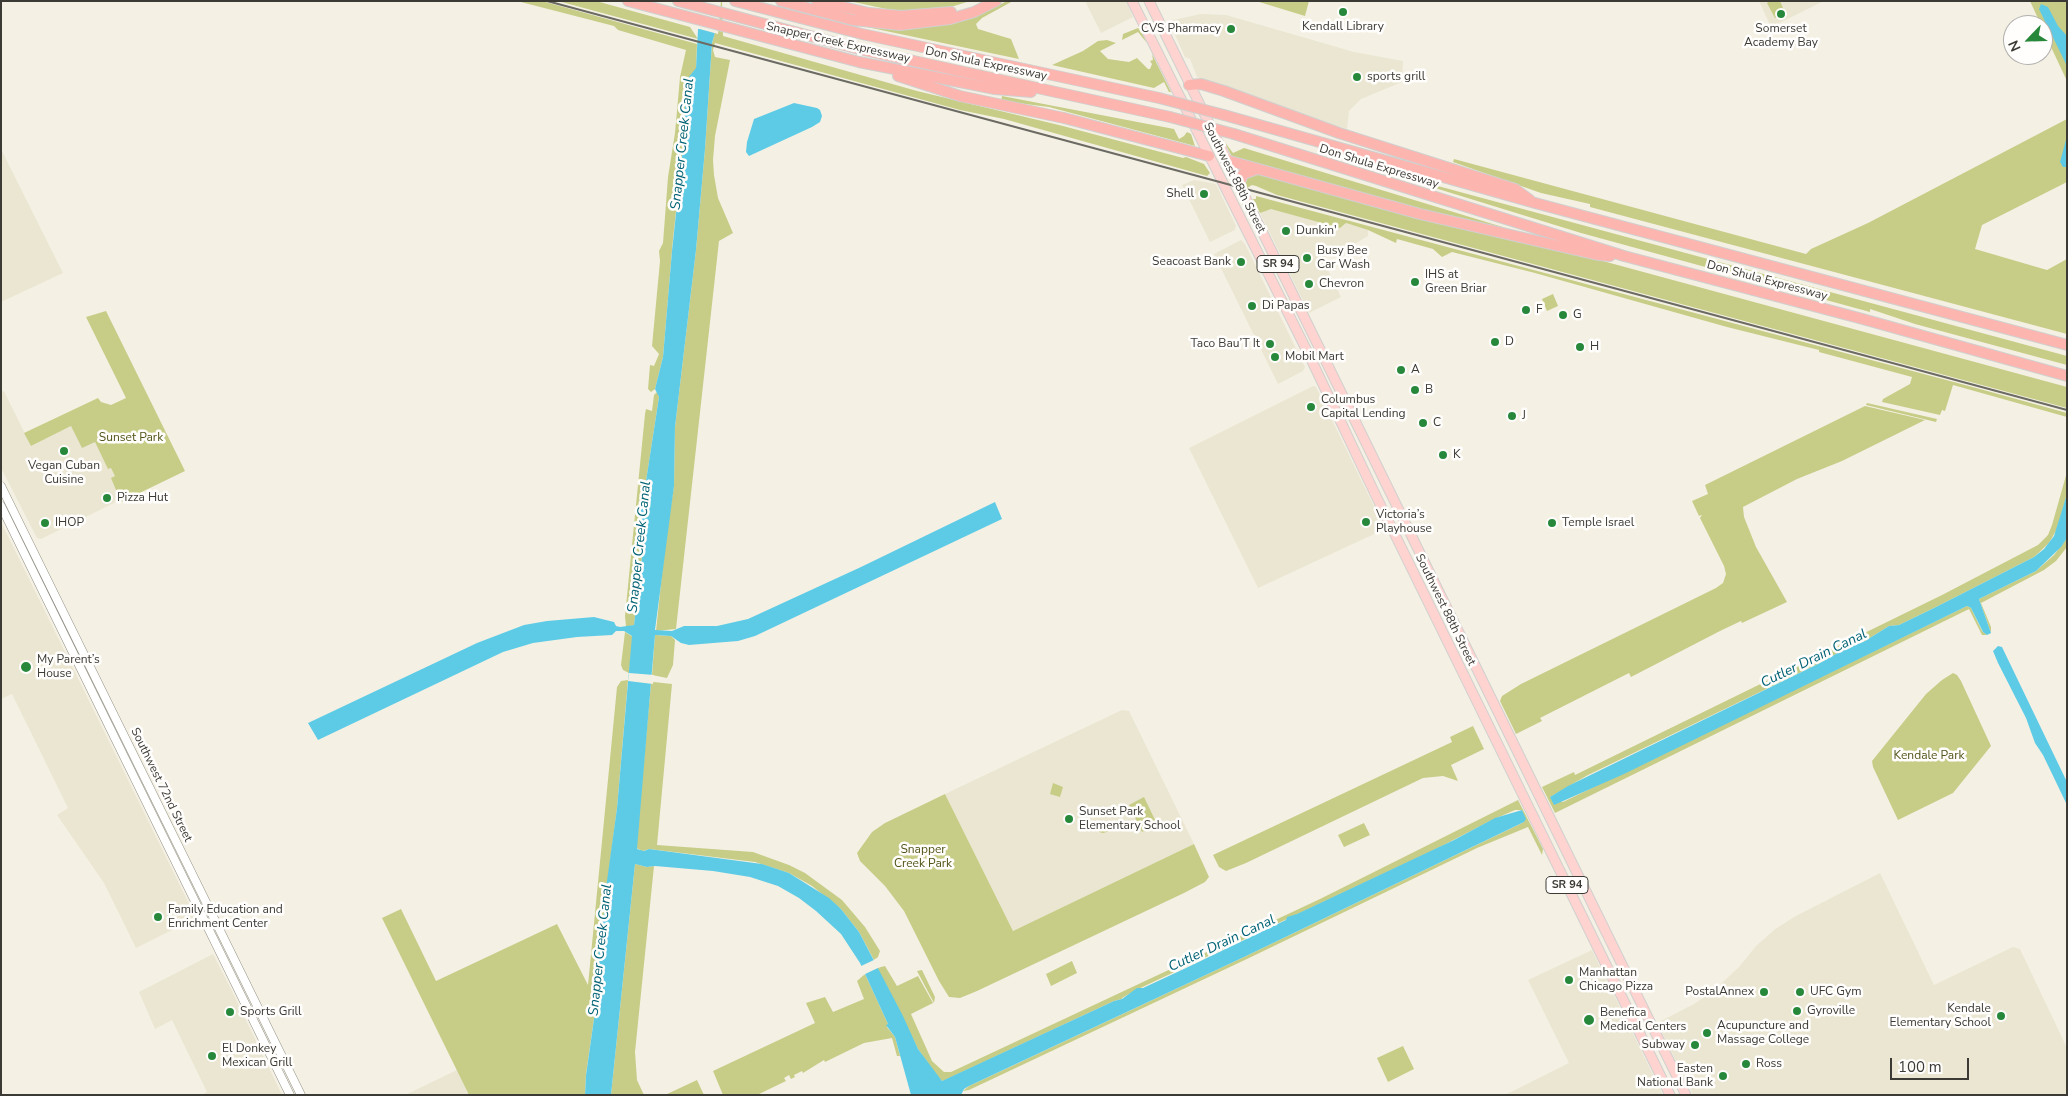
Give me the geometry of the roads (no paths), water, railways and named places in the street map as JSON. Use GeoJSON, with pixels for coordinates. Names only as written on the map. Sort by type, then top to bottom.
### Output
{"type":"FeatureCollection","features":[{"type":"Feature","properties":{"kind":"highway","name":"Snapper Creek Expressway"},"geometry":{"type":"LineString","coordinates":[[628,1],[859,62],[995,89],[1074,96]]}},
{"type":"Feature","properties":{"kind":"highway","name":"Don Shula Expressway"},"geometry":{"type":"LineString","coordinates":[[736,1],[862,34],[1159,98],[1535,203],[2067,345]]}},
{"type":"Feature","properties":{"kind":"highway"},"geometry":{"type":"LineString","coordinates":[[781,1],[853,20],[900,25],[950,19],[974,12],[994,1]]}},
{"type":"Feature","properties":{"kind":"highway"},"geometry":{"type":"LineString","coordinates":[[817,1],[887,15],[914,16],[939,14],[994,1]]}},
{"type":"Feature","properties":{"kind":"highway","name":"Don Shula Expressway"},"geometry":{"type":"LineString","coordinates":[[683,2],[859,49],[1170,117],[1234,134],[1624,256],[1859,318],[2067,376]]}},
{"type":"Feature","properties":{"kind":"highway"},"geometry":{"type":"LineString","coordinates":[[859,62],[945,92],[1064,118],[1209,156]]}},
{"type":"Feature","properties":{"kind":"highway"},"geometry":{"type":"LineString","coordinates":[[1189,85],[1201,84],[1224,91],[1340,133],[1515,189],[1535,203]]}},
{"type":"Feature","properties":{"kind":"highway"},"geometry":{"type":"LineString","coordinates":[[1226,160],[1364,200],[1472,227],[1598,255],[1624,256]]}},
{"type":"Feature","properties":{"kind":"highway"},"geometry":{"type":"LineString","coordinates":[[1239,185],[1244,174],[1258,169]]}},
{"type":"Feature","properties":{"kind":"main road","name":"Southwest 88th Street"},"geometry":{"type":"LineString","coordinates":[[1132,1],[1313,362],[1376,496],[1670,1095]]}},
{"type":"Feature","properties":{"kind":"main road","name":"Southwest 88th Street"},"geometry":{"type":"LineString","coordinates":[[1149,1],[1686,1095]]}},
{"type":"Feature","properties":{"kind":"main road"},"geometry":{"type":"LineString","coordinates":[[1181,99],[1184,89],[1189,85]]}},
{"type":"Feature","properties":{"kind":"main road"},"geometry":{"type":"LineString","coordinates":[[1209,156],[1226,160]]}},
{"type":"Feature","properties":{"kind":"main road"},"geometry":{"type":"LineString","coordinates":[[1255,248],[1266,254],[1272,253]]}},
{"type":"Feature","properties":{"kind":"main road","name":"Southwest 72nd Street"},"geometry":{"type":"LineString","coordinates":[[1,486],[175,840],[223,959],[290,1095]]}},
{"type":"Feature","properties":{"kind":"main road","name":"Southwest 72nd Street"},"geometry":{"type":"LineString","coordinates":[[1,506],[166,844],[231,955],[300,1095]]}},
{"type":"Feature","properties":{"kind":"main road"},"geometry":{"type":"LineString","coordinates":[[84,676],[92,672]]}},
{"type":"Feature","properties":{"kind":"main road"},"geometry":{"type":"LineString","coordinates":[[166,844],[175,840]]}},
{"type":"Feature","properties":{"kind":"main road"},"geometry":{"type":"LineString","coordinates":[[223,959],[231,955]]}},
{"type":"Feature","properties":{"kind":"main road"},"geometry":{"type":"LineString","coordinates":[[1636,1026],[1643,1032],[1655,1033]]}},
{"type":"Feature","properties":{"kind":"water"},"geometry":{"type":"Polygon","coordinates":[[[2041,4],[2048,7],[2052,15],[2042,15],[2039,9],[2041,4]]]}},
{"type":"Feature","properties":{"kind":"water"},"geometry":{"type":"Polygon","coordinates":[[[2053,16],[2067,36],[2067,66],[2053,38],[2053,16]]]}},
{"type":"Feature","properties":{"kind":"water","name":"Snapper Creek Canal"},"geometry":{"type":"Polygon","coordinates":[[[698,29],[716,29],[712,43],[696,250],[675,427],[674,486],[655,630],[672,631],[684,626],[717,626],[748,619],[995,502],[1002,519],[755,636],[738,641],[689,645],[681,643],[671,636],[655,635],[637,849],[762,864],[789,873],[829,898],[841,909],[859,932],[918,1049],[942,1081],[1122,999],[1137,988],[1143,988],[1186,968],[1286,920],[1287,917],[1454,840],[1495,818],[1522,810],[1526,819],[1524,822],[1244,957],[969,1086],[964,1089],[961,1095],[911,1095],[895,1037],[886,1025],[888,1024],[860,963],[841,934],[799,898],[778,886],[750,877],[713,871],[647,867],[635,864],[611,1095],[585,1095],[599,978],[597,966],[600,939],[617,808],[632,636],[624,631],[616,631],[612,635],[577,637],[533,643],[503,652],[318,740],[308,723],[477,643],[524,625],[594,617],[614,622],[616,626],[620,627],[634,625],[642,557],[640,554],[643,552],[646,534],[640,513],[641,497],[646,481],[659,397],[655,389],[663,357],[683,148],[686,89],[688,78],[696,68],[698,29]]]}},
{"type":"Feature","properties":{"kind":"water"},"geometry":{"type":"Polygon","coordinates":[[[794,103],[820,110],[822,116],[820,122],[749,156],[746,152],[747,142],[754,119],[794,103]]]}},
{"type":"Feature","properties":{"kind":"water"},"geometry":{"type":"Polygon","coordinates":[[[2067,136],[2067,167],[2063,167],[2060,162],[2067,136]]]}},
{"type":"Feature","properties":{"kind":"water"},"geometry":{"type":"Polygon","coordinates":[[[2067,494],[2067,538],[2061,547],[2036,571],[1979,599],[1991,633],[1987,635],[1983,632],[1971,608],[1967,606],[1624,774],[1554,805],[1550,797],[1568,786],[1843,650],[1865,641],[1889,626],[1899,625],[2034,557],[2044,549],[2054,536],[2067,494]]]}},
{"type":"Feature","properties":{"kind":"water"},"geometry":{"type":"Polygon","coordinates":[[[1998,646],[2002,647],[2067,782],[2067,805],[2043,755],[2035,743],[2026,718],[1998,663],[1993,651],[1998,646]]]}},
{"type":"Feature","properties":{"kind":"railway"},"geometry":{"type":"LineString","coordinates":[[547,1],[2067,410]]}},
{"type":"Feature","properties":{"kind":"place","name":"Kendall Library"},"geometry":{"type":"Point","coordinates":[1343,12]}},
{"type":"Feature","properties":{"kind":"place","name":"Somerset Academy Bay"},"geometry":{"type":"Point","coordinates":[1781,14]}},
{"type":"Feature","properties":{"kind":"place","name":"CVS Pharmacy"},"geometry":{"type":"Point","coordinates":[1231,29]}},
{"type":"Feature","properties":{"kind":"place","name":"sports grill"},"geometry":{"type":"Point","coordinates":[1357,77]}},
{"type":"Feature","properties":{"kind":"place","name":"Shell"},"geometry":{"type":"Point","coordinates":[1204,194]}},
{"type":"Feature","properties":{"kind":"place","name":"Dunkin'"},"geometry":{"type":"Point","coordinates":[1286,231]}},
{"type":"Feature","properties":{"kind":"place","name":"Busy Bee Car Wash"},"geometry":{"type":"Point","coordinates":[1307,258]}},
{"type":"Feature","properties":{"kind":"place","name":"Seacoast Bank"},"geometry":{"type":"Point","coordinates":[1241,262]}},
{"type":"Feature","properties":{"kind":"place","name":"IHS at Green Briar"},"geometry":{"type":"Point","coordinates":[1415,282]}},
{"type":"Feature","properties":{"kind":"place","name":"Chevron"},"geometry":{"type":"Point","coordinates":[1309,284]}},
{"type":"Feature","properties":{"kind":"place","name":"Di Papas"},"geometry":{"type":"Point","coordinates":[1252,306]}},
{"type":"Feature","properties":{"kind":"place","name":"F"},"geometry":{"type":"Point","coordinates":[1526,310]}},
{"type":"Feature","properties":{"kind":"place","name":"G"},"geometry":{"type":"Point","coordinates":[1563,315]}},
{"type":"Feature","properties":{"kind":"place","name":"D"},"geometry":{"type":"Point","coordinates":[1495,342]}},
{"type":"Feature","properties":{"kind":"place","name":"Taco Bau’T It"},"geometry":{"type":"Point","coordinates":[1270,344]}},
{"type":"Feature","properties":{"kind":"place","name":"H"},"geometry":{"type":"Point","coordinates":[1580,347]}},
{"type":"Feature","properties":{"kind":"place","name":"Mobil Mart"},"geometry":{"type":"Point","coordinates":[1275,357]}},
{"type":"Feature","properties":{"kind":"place","name":"A"},"geometry":{"type":"Point","coordinates":[1401,370]}},
{"type":"Feature","properties":{"kind":"place","name":"B"},"geometry":{"type":"Point","coordinates":[1415,390]}},
{"type":"Feature","properties":{"kind":"place","name":"Columbus Capital Lending"},"geometry":{"type":"Point","coordinates":[1311,407]}},
{"type":"Feature","properties":{"kind":"place","name":"J"},"geometry":{"type":"Point","coordinates":[1512,416]}},
{"type":"Feature","properties":{"kind":"place","name":"C"},"geometry":{"type":"Point","coordinates":[1423,423]}},
{"type":"Feature","properties":{"kind":"place","name":"Vegan Cuban Cuisine"},"geometry":{"type":"Point","coordinates":[64,451]}},
{"type":"Feature","properties":{"kind":"place","name":"K"},"geometry":{"type":"Point","coordinates":[1443,455]}},
{"type":"Feature","properties":{"kind":"place","name":"Pizza Hut"},"geometry":{"type":"Point","coordinates":[107,498]}},
{"type":"Feature","properties":{"kind":"place","name":"Victoria’s Playhouse"},"geometry":{"type":"Point","coordinates":[1366,522]}},
{"type":"Feature","properties":{"kind":"place","name":"IHOP"},"geometry":{"type":"Point","coordinates":[45,523]}},
{"type":"Feature","properties":{"kind":"place","name":"Temple Israel"},"geometry":{"type":"Point","coordinates":[1552,523]}},
{"type":"Feature","properties":{"kind":"place","name":"My Parent’s House"},"geometry":{"type":"Point","coordinates":[26,667]}},
{"type":"Feature","properties":{"kind":"place","name":"Sunset Park Elementary School"},"geometry":{"type":"Point","coordinates":[1069,819]}},
{"type":"Feature","properties":{"kind":"place","name":"Family Education and Enrichment Center"},"geometry":{"type":"Point","coordinates":[158,917]}},
{"type":"Feature","properties":{"kind":"place","name":"Manhattan Chicago Pizza"},"geometry":{"type":"Point","coordinates":[1569,980]}},
{"type":"Feature","properties":{"kind":"place","name":"PostalAnnex"},"geometry":{"type":"Point","coordinates":[1764,992]}},
{"type":"Feature","properties":{"kind":"place","name":"UFC Gym"},"geometry":{"type":"Point","coordinates":[1800,992]}},
{"type":"Feature","properties":{"kind":"place","name":"Gyroville"},"geometry":{"type":"Point","coordinates":[1797,1011]}},
{"type":"Feature","properties":{"kind":"place","name":"Sports Grill"},"geometry":{"type":"Point","coordinates":[230,1012]}},
{"type":"Feature","properties":{"kind":"place","name":"Kendale Elementary School"},"geometry":{"type":"Point","coordinates":[2001,1016]}},
{"type":"Feature","properties":{"kind":"place","name":"Benefica Medical Centers"},"geometry":{"type":"Point","coordinates":[1589,1020]}},
{"type":"Feature","properties":{"kind":"place","name":"Acupuncture and Massage College"},"geometry":{"type":"Point","coordinates":[1707,1033]}},
{"type":"Feature","properties":{"kind":"place","name":"Subway"},"geometry":{"type":"Point","coordinates":[1695,1045]}},
{"type":"Feature","properties":{"kind":"place","name":"El Donkey Mexican Grill"},"geometry":{"type":"Point","coordinates":[212,1056]}},
{"type":"Feature","properties":{"kind":"place","name":"Ross"},"geometry":{"type":"Point","coordinates":[1746,1064]}},
{"type":"Feature","properties":{"kind":"place","name":"Easten National Bank"},"geometry":{"type":"Point","coordinates":[1723,1076]}},
{"type":"Feature","properties":{"kind":"park label","name":"Sunset Park"},"geometry":{"type":"Point","coordinates":[131,438]}},
{"type":"Feature","properties":{"kind":"park label","name":"Kendale Park"},"geometry":{"type":"Point","coordinates":[1929,756]}},
{"type":"Feature","properties":{"kind":"park label","name":"Snapper Creek Park"},"geometry":{"type":"Point","coordinates":[923,857]}},
{"type":"Feature","properties":{"kind":"water label","name":"Cutler Drain Canal"},"geometry":{"type":"Point","coordinates":[1814,659]}},
{"type":"Feature","properties":{"kind":"water label","name":"Cutler Drain Canal"},"geometry":{"type":"Point","coordinates":[1222,944]}}]}
